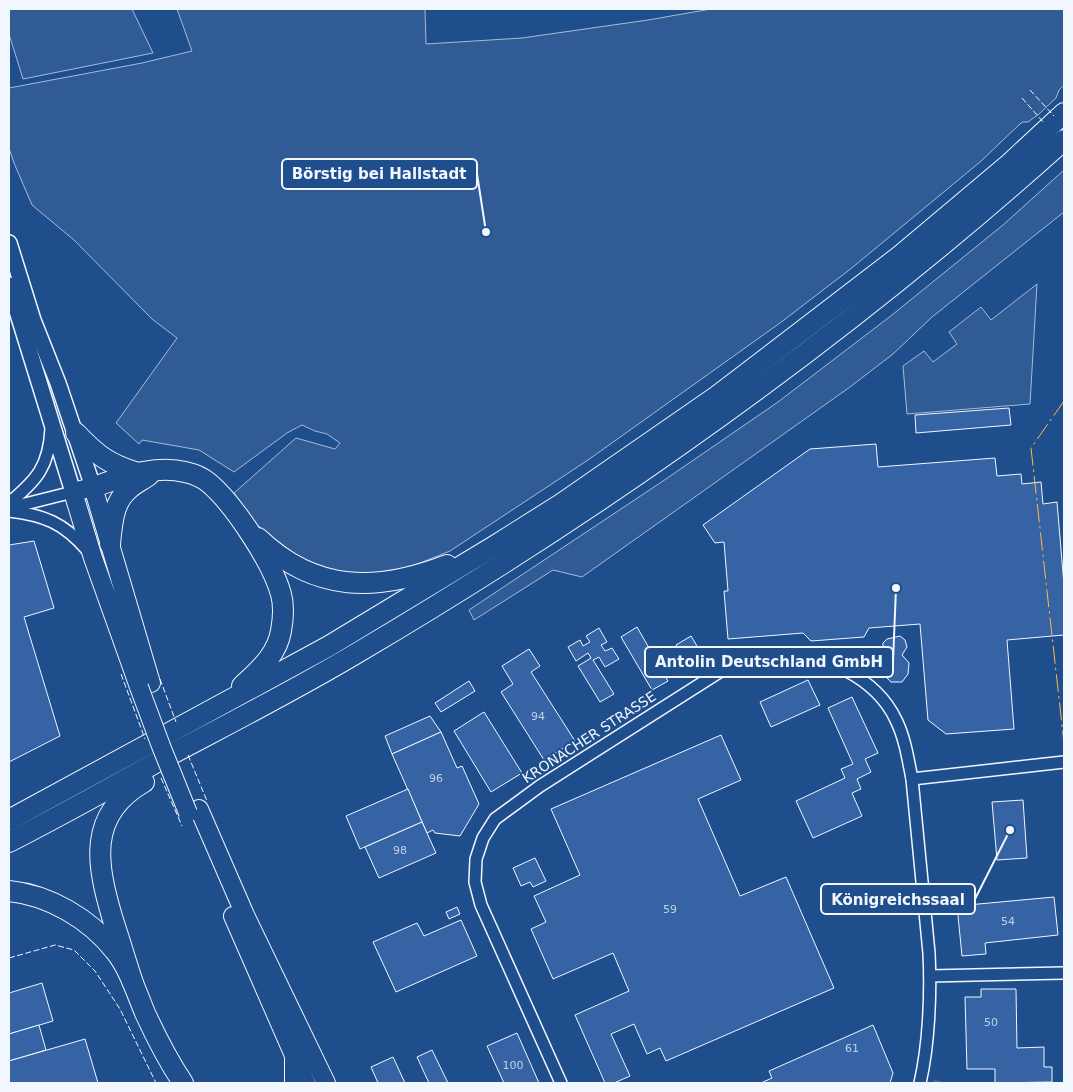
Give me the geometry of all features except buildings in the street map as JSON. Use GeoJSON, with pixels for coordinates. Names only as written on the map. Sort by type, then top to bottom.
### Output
{"type":"FeatureCollection","features":[{"type":"Feature","properties":{"kind":"highway"},"geometry":{"type":"LineString","coordinates":[[9,820],[329,646],[496,545],[639,451],[806,329],[902,255],[1008,165],[1064,113]]}},
{"type":"Feature","properties":{"kind":"highway"},"geometry":{"type":"LineString","coordinates":[[9,842],[355,654],[488,574],[579,514],[730,410],[912,271],[1020,180],[1064,140]]}},
{"type":"Feature","properties":{"kind":"highway"},"geometry":{"type":"LineString","coordinates":[[76,433],[99,456],[118,467],[146,472]]}},
{"type":"Feature","properties":{"kind":"highway"},"geometry":{"type":"LineString","coordinates":[[93,487],[146,472],[171,470],[198,476],[208,482],[218,492],[246,526],[266,545],[291,563],[312,574],[331,580],[376,583],[408,578],[496,545]]}},
{"type":"Feature","properties":{"kind":"highway"},"geometry":{"type":"LineString","coordinates":[[110,544],[116,509],[128,489],[146,472]]}},
{"type":"Feature","properties":{"kind":"highway"},"geometry":{"type":"LineString","coordinates":[[201,717],[261,669],[272,655],[281,633],[282,609],[278,584],[246,526]]}},
{"type":"Feature","properties":{"kind":"highway"},"geometry":{"type":"LineString","coordinates":[[133,983],[102,877],[100,849],[103,829],[114,806],[122,797],[133,788],[159,773],[187,746]]}},
{"type":"Feature","properties":{"kind":"highway"},"geometry":{"type":"LineString","coordinates":[[9,891],[50,902],[84,921],[116,952],[133,983],[150,1023],[183,1083]]}},
{"type":"Feature","properties":{"kind":"highway"},"geometry":{"type":"LineString","coordinates":[[295,1058],[295,1083]]}},
{"type":"Feature","properties":{"kind":"main road"},"geometry":{"type":"LineString","coordinates":[[9,243],[33,320],[58,382],[93,487],[110,544],[145,685]]}},
{"type":"Feature","properties":{"kind":"main road"},"geometry":{"type":"LineString","coordinates":[[9,285],[93,558],[145,685],[171,741],[194,811],[306,1083]]}},
{"type":"Feature","properties":{"kind":"main road"},"geometry":{"type":"LineString","coordinates":[[73,492],[93,487]]}},
{"type":"Feature","properties":{"kind":"main road"},"geometry":{"type":"LineString","coordinates":[[194,811],[326,1083]]}},
{"type":"Feature","properties":{"kind":"street"},"geometry":{"type":"LineString","coordinates":[[9,503],[34,480],[43,466],[50,448],[52,422]]}},
{"type":"Feature","properties":{"kind":"street"},"geometry":{"type":"LineString","coordinates":[[9,510],[73,492]]}},
{"type":"Feature","properties":{"kind":"street"},"geometry":{"type":"LineString","coordinates":[[9,510],[43,518],[57,524],[75,536],[93,558]]}},
{"type":"Feature","properties":{"kind":"street","name":"KRONACHER STRASSE"},"geometry":{"type":"LineString","coordinates":[[561,1083],[481,905],[475,882],[476,859],[483,838],[496,818],[540,786],[724,669],[774,654],[804,655],[830,663],[853,674],[878,694],[896,719],[906,750],[912,779],[929,953],[930,976],[927,1030],[920,1083]]}},
{"type":"Feature","properties":{"kind":"street"},"geometry":{"type":"LineString","coordinates":[[912,779],[1064,762]]}},
{"type":"Feature","properties":{"kind":"street"},"geometry":{"type":"LineString","coordinates":[[930,976],[1064,973]]}},
{"type":"Feature","properties":{"kind":"shaded area"},"geometry":{"type":"Polygon","coordinates":[[[9,9],[132,9],[153,53],[23,79],[9,34],[9,9]]]}},
{"type":"Feature","properties":{"kind":"shaded area"},"geometry":{"type":"Polygon","coordinates":[[[177,9],[425,9],[426,44],[522,38],[711,9],[1064,9],[1064,85],[1059,90],[1056,98],[1039,114],[1028,122],[1020,124],[980,162],[853,267],[780,323],[588,460],[450,551],[396,571],[365,574],[347,573],[300,558],[257,525],[234,493],[296,438],[335,449],[340,443],[327,434],[302,425],[287,433],[234,472],[199,450],[142,440],[139,444],[116,423],[177,338],[152,319],[74,240],[32,205],[9,148],[9,88],[142,63],[192,51],[177,9]]]}},
{"type":"Feature","properties":{"kind":"shaded area"},"geometry":{"type":"Polygon","coordinates":[[[1064,170],[1064,212],[932,317],[893,354],[850,387],[582,577],[553,570],[474,620],[469,610],[778,402],[892,315],[1003,225],[1064,170]]]}},
{"type":"Feature","properties":{"kind":"shaded area"},"geometry":{"type":"Polygon","coordinates":[[[1037,284],[1030,404],[907,414],[903,366],[924,351],[933,362],[957,344],[949,332],[981,307],[991,320],[1037,284]]]}},
{"type":"Feature","properties":{"kind":"waterway"},"geometry":{"type":"LineString","coordinates":[[935,1082],[939,1083]]}},
{"type":"Feature","properties":{"kind":"fence"},"geometry":{"type":"LineString","coordinates":[[1030,90],[1054,116]]}},
{"type":"Feature","properties":{"kind":"fence"},"geometry":{"type":"LineString","coordinates":[[1022,98],[1044,123]]}},
{"type":"Feature","properties":{"kind":"fence"},"geometry":{"type":"LineString","coordinates":[[121,674],[145,739]]}},
{"type":"Feature","properties":{"kind":"fence"},"geometry":{"type":"LineString","coordinates":[[160,679],[176,722]]}},
{"type":"Feature","properties":{"kind":"fence"},"geometry":{"type":"LineString","coordinates":[[188,755],[207,801]]}},
{"type":"Feature","properties":{"kind":"fence"},"geometry":{"type":"LineString","coordinates":[[161,778],[182,826]]}},
{"type":"Feature","properties":{"kind":"fence"},"geometry":{"type":"LineString","coordinates":[[9,958],[55,945],[74,950],[95,971],[120,1009],[156,1083]]}},
{"type":"Feature","properties":{"kind":"power"},"geometry":{"type":"LineString","coordinates":[[1064,401],[1031,448],[1064,743]]}},
{"type":"Feature","properties":{"kind":"place","name":"Börstig bei Hallstadt"},"geometry":{"type":"Point","coordinates":[486,232]}},
{"type":"Feature","properties":{"kind":"place","name":"Antolin Deutschland GmbH"},"geometry":{"type":"Point","coordinates":[896,588]}},
{"type":"Feature","properties":{"kind":"place","name":"Königreichssaal"},"geometry":{"type":"Point","coordinates":[1010,830]}}]}
